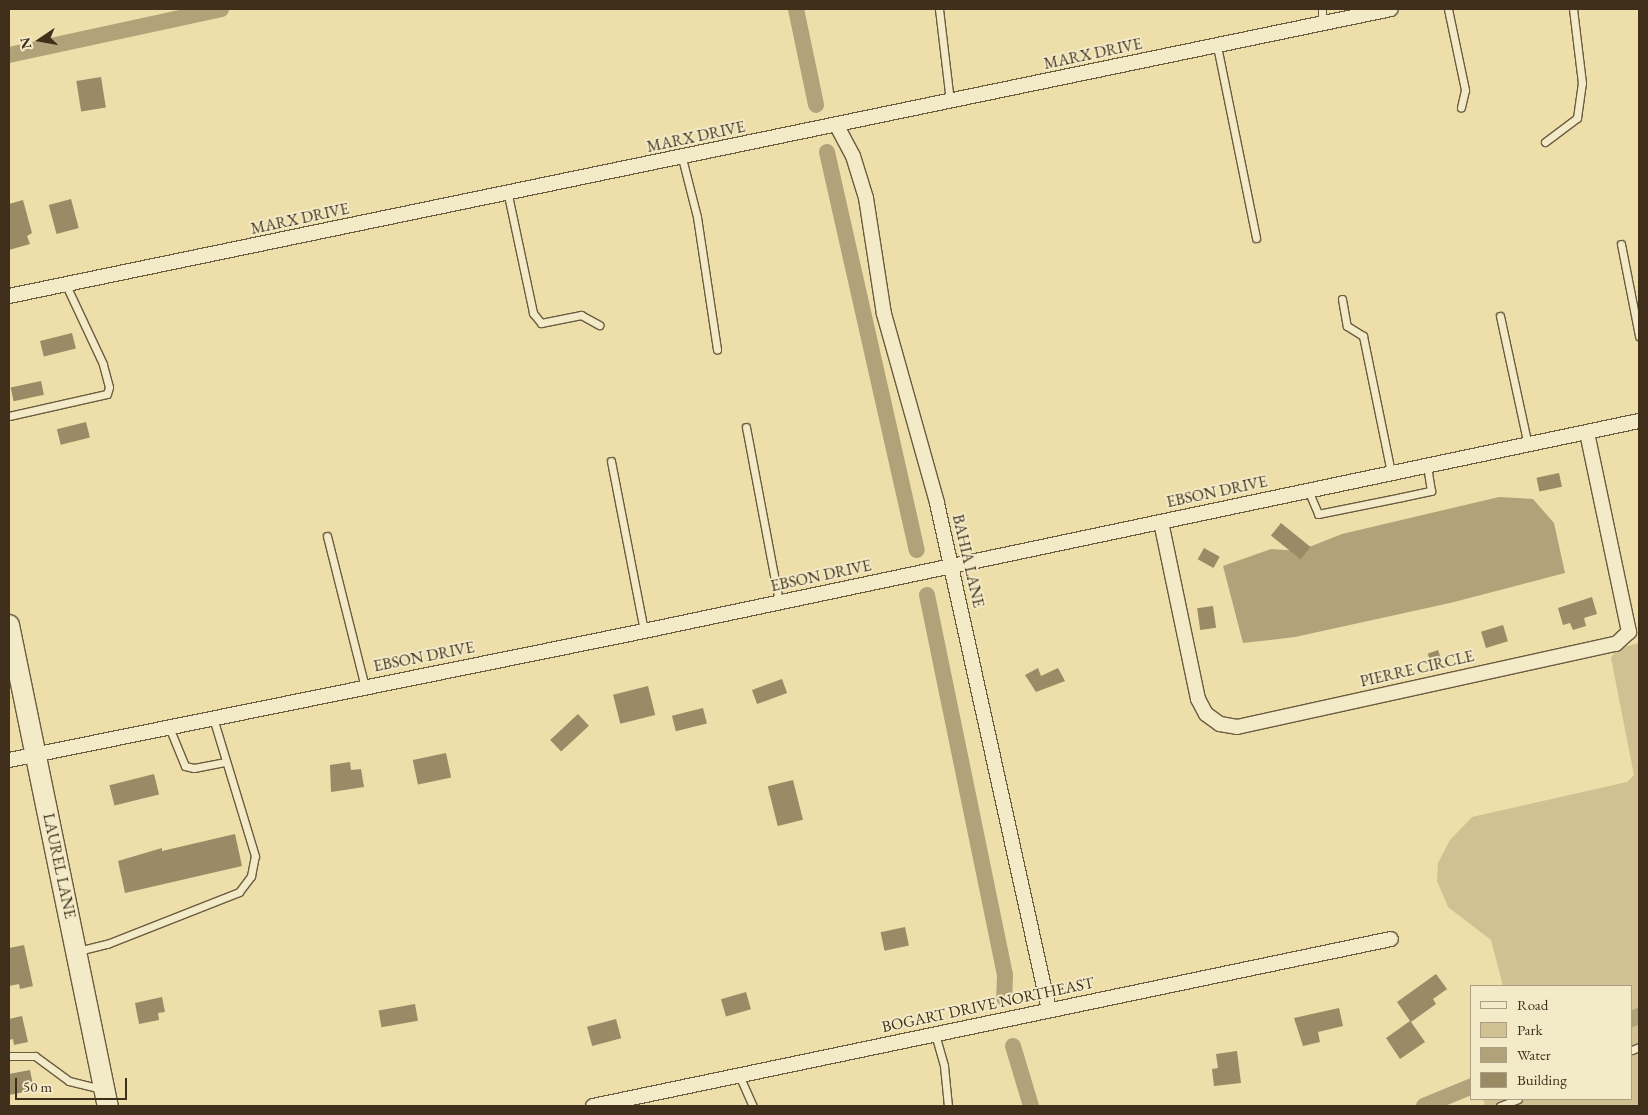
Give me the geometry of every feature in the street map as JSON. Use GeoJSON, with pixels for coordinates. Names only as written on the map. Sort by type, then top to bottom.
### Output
{"type":"FeatureCollection","features":[{"type":"Feature","properties":{"kind":"street","name":"MARX DRIVE"},"geometry":{"type":"LineString","coordinates":[[9,296],[508,195],[1390,9]]}},
{"type":"Feature","properties":{"kind":"street","name":"BAHIA LANE"},"geometry":{"type":"LineString","coordinates":[[837,126],[861,176],[884,314],[952,566],[1049,1010]]}},
{"type":"Feature","properties":{"kind":"street","name":"EBSON DRIVE"},"geometry":{"type":"LineString","coordinates":[[9,760],[644,631],[1639,421]]}},
{"type":"Feature","properties":{"kind":"street","name":"PIERRE CIRCLE"},"geometry":{"type":"LineString","coordinates":[[1161,522],[1198,699],[1206,714],[1220,724],[1237,727],[1616,644],[1629,632],[1587,432]]}},
{"type":"Feature","properties":{"kind":"street","name":"LAUREL LANE"},"geometry":{"type":"LineString","coordinates":[[9,625],[107,1098]]}},
{"type":"Feature","properties":{"kind":"street","name":"BOGART DRIVE NORTHEAST"},"geometry":{"type":"LineString","coordinates":[[593,1106],[1391,939]]}},
{"type":"Feature","properties":{"kind":"lane"},"geometry":{"type":"LineString","coordinates":[[939,9],[950,102]]}},
{"type":"Feature","properties":{"kind":"lane"},"geometry":{"type":"LineString","coordinates":[[1322,9],[1322,23]]}},
{"type":"Feature","properties":{"kind":"lane"},"geometry":{"type":"LineString","coordinates":[[1448,9],[1465,90],[1461,108]]}},
{"type":"Feature","properties":{"kind":"lane"},"geometry":{"type":"LineString","coordinates":[[1545,142],[1577,118],[1582,83],[1573,9]]}},
{"type":"Feature","properties":{"kind":"lane"},"geometry":{"type":"LineString","coordinates":[[1217,46],[1256,238]]}},
{"type":"Feature","properties":{"kind":"lane"},"geometry":{"type":"LineString","coordinates":[[682,158],[697,217],[717,349]]}},
{"type":"Feature","properties":{"kind":"lane"},"geometry":{"type":"LineString","coordinates":[[508,195],[533,313],[540,323],[581,315],[599,325]]}},
{"type":"Feature","properties":{"kind":"lane"},"geometry":{"type":"LineString","coordinates":[[1621,244],[1639,336]]}},
{"type":"Feature","properties":{"kind":"lane"},"geometry":{"type":"LineString","coordinates":[[9,416],[107,394],[109,387],[103,364],[66,285]]}},
{"type":"Feature","properties":{"kind":"lane"},"geometry":{"type":"LineString","coordinates":[[1342,299],[1347,326],[1363,336],[1391,473]]}},
{"type":"Feature","properties":{"kind":"lane"},"geometry":{"type":"LineString","coordinates":[[1500,316],[1528,445]]}},
{"type":"Feature","properties":{"kind":"lane"},"geometry":{"type":"LineString","coordinates":[[746,427],[779,602]]}},
{"type":"Feature","properties":{"kind":"lane"},"geometry":{"type":"LineString","coordinates":[[612,461],[644,631]]}},
{"type":"Feature","properties":{"kind":"lane"},"geometry":{"type":"LineString","coordinates":[[1308,490],[1318,514],[1431,490],[1427,466]]}},
{"type":"Feature","properties":{"kind":"lane"},"geometry":{"type":"LineString","coordinates":[[327,536],[365,687]]}},
{"type":"Feature","properties":{"kind":"lane"},"geometry":{"type":"LineString","coordinates":[[77,951],[108,944],[239,892],[251,876],[255,856],[224,762],[213,718]]}},
{"type":"Feature","properties":{"kind":"lane"},"geometry":{"type":"LineString","coordinates":[[169,727],[185,766],[194,768],[224,762]]}},
{"type":"Feature","properties":{"kind":"lane"},"geometry":{"type":"LineString","coordinates":[[935,1034],[944,1066],[948,1106]]}},
{"type":"Feature","properties":{"kind":"lane"},"geometry":{"type":"LineString","coordinates":[[9,1056],[35,1056],[70,1081],[107,1098]]}},
{"type":"Feature","properties":{"kind":"lane"},"geometry":{"type":"LineString","coordinates":[[740,1076],[753,1106]]}},
{"type":"Feature","properties":{"kind":"lane"},"geometry":{"type":"LineString","coordinates":[[1500,1106],[1515,1100]]}},
{"type":"Feature","properties":{"kind":"green space"},"geometry":{"type":"Polygon","coordinates":[[[1639,643],[1639,1106],[1485,1106],[1483,1100],[1633,1100],[1633,985],[1503,985],[1491,940],[1448,907],[1437,881],[1438,863],[1450,840],[1472,817],[1627,782],[1634,775],[1611,658],[1617,649],[1639,643]]]}},
{"type":"Feature","properties":{"kind":"water"},"geometry":{"type":"Polygon","coordinates":[[[1499,497],[1533,499],[1554,523],[1565,573],[1450,603],[1295,637],[1243,643],[1223,566],[1271,549],[1299,551],[1342,534],[1499,497]]]}},
{"type":"Feature","properties":{"kind":"building"},"geometry":{"type":"Polygon","coordinates":[[[101,77],[106,108],[81,112],[76,81],[101,77]]]}},
{"type":"Feature","properties":{"kind":"building"},"geometry":{"type":"Polygon","coordinates":[[[71,199],[79,228],[57,234],[49,205],[71,199]]]}},
{"type":"Feature","properties":{"kind":"building"},"geometry":{"type":"Polygon","coordinates":[[[23,200],[32,233],[27,236],[30,244],[9,250],[9,204],[23,200]]]}},
{"type":"Feature","properties":{"kind":"building"},"geometry":{"type":"Polygon","coordinates":[[[72,333],[76,349],[44,357],[40,341],[72,333]]]}},
{"type":"Feature","properties":{"kind":"building"},"geometry":{"type":"Polygon","coordinates":[[[41,381],[44,395],[14,401],[11,387],[41,381]]]}},
{"type":"Feature","properties":{"kind":"building"},"geometry":{"type":"Polygon","coordinates":[[[86,422],[90,438],[61,445],[57,429],[86,422]]]}},
{"type":"Feature","properties":{"kind":"building"},"geometry":{"type":"Polygon","coordinates":[[[1559,473],[1562,487],[1539,491],[1537,478],[1559,473]]]}},
{"type":"Feature","properties":{"kind":"building"},"geometry":{"type":"Polygon","coordinates":[[[1281,523],[1311,547],[1300,559],[1271,535],[1281,523]]]}},
{"type":"Feature","properties":{"kind":"building"},"geometry":{"type":"Polygon","coordinates":[[[1204,548],[1220,557],[1213,568],[1198,559],[1204,548]]]}},
{"type":"Feature","properties":{"kind":"building"},"geometry":{"type":"Polygon","coordinates":[[[1592,597],[1597,614],[1584,618],[1586,626],[1573,630],[1570,623],[1563,625],[1558,608],[1592,597]]]}},
{"type":"Feature","properties":{"kind":"building"},"geometry":{"type":"Polygon","coordinates":[[[1213,606],[1216,628],[1200,630],[1197,608],[1213,606]]]}},
{"type":"Feature","properties":{"kind":"building"},"geometry":{"type":"Polygon","coordinates":[[[1503,625],[1508,641],[1486,648],[1481,632],[1503,625]]]}},
{"type":"Feature","properties":{"kind":"building"},"geometry":{"type":"Polygon","coordinates":[[[1438,650],[1442,661],[1432,665],[1428,654],[1438,650]]]}},
{"type":"Feature","properties":{"kind":"building"},"geometry":{"type":"Polygon","coordinates":[[[1038,668],[1041,676],[1058,668],[1065,681],[1036,692],[1025,675],[1038,668]]]}},
{"type":"Feature","properties":{"kind":"building"},"geometry":{"type":"Polygon","coordinates":[[[782,679],[787,693],[757,704],[752,690],[782,679]]]}},
{"type":"Feature","properties":{"kind":"building"},"geometry":{"type":"Polygon","coordinates":[[[648,686],[655,715],[620,724],[613,695],[648,686]]]}},
{"type":"Feature","properties":{"kind":"building"},"geometry":{"type":"Polygon","coordinates":[[[703,708],[707,724],[676,731],[672,716],[703,708]]]}},
{"type":"Feature","properties":{"kind":"building"},"geometry":{"type":"Polygon","coordinates":[[[578,714],[589,726],[561,752],[550,740],[578,714]]]}},
{"type":"Feature","properties":{"kind":"building"},"geometry":{"type":"Polygon","coordinates":[[[446,753],[451,777],[418,785],[413,760],[446,753]]]}},
{"type":"Feature","properties":{"kind":"building"},"geometry":{"type":"Polygon","coordinates":[[[350,762],[351,770],[361,769],[364,787],[331,792],[330,765],[350,762]]]}},
{"type":"Feature","properties":{"kind":"building"},"geometry":{"type":"Polygon","coordinates":[[[154,774],[159,794],[114,806],[109,785],[154,774]]]}},
{"type":"Feature","properties":{"kind":"building"},"geometry":{"type":"Polygon","coordinates":[[[793,780],[803,820],[778,826],[768,786],[793,780]]]}},
{"type":"Feature","properties":{"kind":"building"},"geometry":{"type":"Polygon","coordinates":[[[235,834],[242,866],[125,893],[118,861],[162,848],[162,851],[235,834]]]}},
{"type":"Feature","properties":{"kind":"building"},"geometry":{"type":"Polygon","coordinates":[[[905,927],[909,946],[884,951],[881,932],[905,927]]]}},
{"type":"Feature","properties":{"kind":"building"},"geometry":{"type":"Polygon","coordinates":[[[24,945],[33,986],[20,989],[19,984],[9,986],[9,948],[24,945]]]}},
{"type":"Feature","properties":{"kind":"building"},"geometry":{"type":"Polygon","coordinates":[[[1436,974],[1447,989],[1433,999],[1436,1004],[1411,1022],[1425,1042],[1400,1059],[1386,1038],[1410,1021],[1397,1002],[1436,974]]]}},
{"type":"Feature","properties":{"kind":"building"},"geometry":{"type":"Polygon","coordinates":[[[746,992],[751,1009],[726,1016],[721,999],[746,992]]]}},
{"type":"Feature","properties":{"kind":"building"},"geometry":{"type":"Polygon","coordinates":[[[162,997],[165,1012],[158,1013],[159,1020],[139,1024],[135,1003],[162,997]]]}},
{"type":"Feature","properties":{"kind":"building"},"geometry":{"type":"Polygon","coordinates":[[[415,1004],[418,1021],[382,1027],[379,1010],[415,1004]]]}},
{"type":"Feature","properties":{"kind":"building"},"geometry":{"type":"Polygon","coordinates":[[[1339,1008],[1343,1026],[1318,1032],[1320,1042],[1303,1046],[1294,1018],[1339,1008]]]}},
{"type":"Feature","properties":{"kind":"building"},"geometry":{"type":"Polygon","coordinates":[[[22,1016],[28,1042],[14,1045],[13,1039],[9,1040],[9,1019],[22,1016]]]}},
{"type":"Feature","properties":{"kind":"building"},"geometry":{"type":"Polygon","coordinates":[[[616,1019],[621,1038],[592,1046],[587,1027],[616,1019]]]}},
{"type":"Feature","properties":{"kind":"building"},"geometry":{"type":"Polygon","coordinates":[[[1237,1051],[1241,1083],[1214,1086],[1212,1069],[1218,1068],[1216,1054],[1237,1051]]]}},
{"type":"Feature","properties":{"kind":"building"},"geometry":{"type":"Polygon","coordinates":[[[30,1070],[34,1090],[9,1095],[9,1074],[30,1070]]]}},
{"type":"Feature","properties":{"kind":"waterway"},"geometry":{"type":"LineString","coordinates":[[9,55],[221,9]]}},
{"type":"Feature","properties":{"kind":"waterway"},"geometry":{"type":"LineString","coordinates":[[796,9],[816,105]]}},
{"type":"Feature","properties":{"kind":"waterway"},"geometry":{"type":"LineString","coordinates":[[827,152],[917,550]]}},
{"type":"Feature","properties":{"kind":"waterway"},"geometry":{"type":"LineString","coordinates":[[927,595],[1005,975],[1004,998]]}},
{"type":"Feature","properties":{"kind":"waterway"},"geometry":{"type":"LineString","coordinates":[[1633,1019],[1639,1016]]}},
{"type":"Feature","properties":{"kind":"waterway"},"geometry":{"type":"LineString","coordinates":[[1013,1046],[1031,1106]]}},
{"type":"Feature","properties":{"kind":"waterway"},"geometry":{"type":"LineString","coordinates":[[1424,1106],[1470,1087]]}}]}
